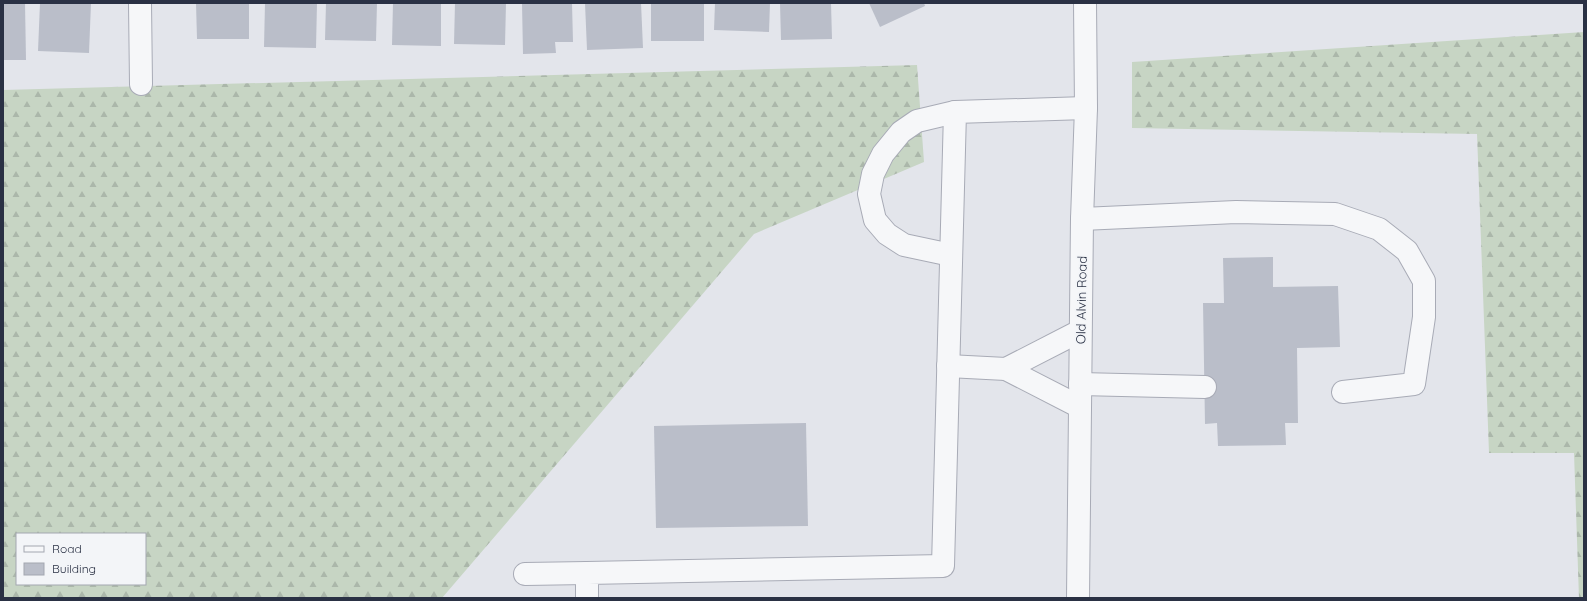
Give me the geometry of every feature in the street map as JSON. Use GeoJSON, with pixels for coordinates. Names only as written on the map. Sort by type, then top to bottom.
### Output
{"type":"FeatureCollection","features":[{"type":"Feature","properties":{"kind":"street"},"geometry":{"type":"LineString","coordinates":[[140,3],[142,84]]}},
{"type":"Feature","properties":{"kind":"street","name":"Old Alvin Road"},"geometry":{"type":"LineString","coordinates":[[1078,598],[1080,331],[1086,108],[1085,3]]}},
{"type":"Feature","properties":{"kind":"street"},"geometry":{"type":"LineString","coordinates":[[951,255],[904,245],[887,234],[875,220],[869,194],[873,174],[883,154],[901,132],[917,121],[955,112],[1086,108]]}},
{"type":"Feature","properties":{"kind":"street"},"geometry":{"type":"LineString","coordinates":[[525,574],[943,566],[955,112]]}},
{"type":"Feature","properties":{"kind":"street"},"geometry":{"type":"LineString","coordinates":[[1082,219],[1236,212],[1336,214],[1379,229],[1407,251],[1424,281],[1424,317],[1414,384],[1343,392]]}},
{"type":"Feature","properties":{"kind":"street"},"geometry":{"type":"LineString","coordinates":[[1006,370],[1080,331]]}},
{"type":"Feature","properties":{"kind":"street"},"geometry":{"type":"LineString","coordinates":[[948,366],[1006,370],[1080,407]]}},
{"type":"Feature","properties":{"kind":"street"},"geometry":{"type":"LineString","coordinates":[[1080,384],[1205,387]]}},
{"type":"Feature","properties":{"kind":"street"},"geometry":{"type":"LineString","coordinates":[[587,573],[587,598]]}},
{"type":"Feature","properties":{"kind":"green space"},"geometry":{"type":"Polygon","coordinates":[[[1584,32],[1584,598],[1579,598],[1574,453],[1489,453],[1477,134],[1132,128],[1132,62],[1584,32]]]}},
{"type":"Feature","properties":{"kind":"green space"},"geometry":{"type":"Polygon","coordinates":[[[917,65],[924,162],[754,234],[442,598],[3,598],[3,90],[917,65]]]}},
{"type":"Feature","properties":{"kind":"building"},"geometry":{"type":"Polygon","coordinates":[[[3,3],[25,3],[26,60],[3,60],[3,3]]]}},
{"type":"Feature","properties":{"kind":"building"},"geometry":{"type":"Polygon","coordinates":[[[40,3],[91,3],[89,53],[38,51],[40,3]]]}},
{"type":"Feature","properties":{"kind":"building"},"geometry":{"type":"Polygon","coordinates":[[[196,3],[249,3],[249,39],[197,39],[196,3]]]}},
{"type":"Feature","properties":{"kind":"building"},"geometry":{"type":"Polygon","coordinates":[[[265,3],[317,3],[316,48],[264,47],[265,3]]]}},
{"type":"Feature","properties":{"kind":"building"},"geometry":{"type":"Polygon","coordinates":[[[326,3],[377,3],[376,41],[325,40],[326,3]]]}},
{"type":"Feature","properties":{"kind":"building"},"geometry":{"type":"Polygon","coordinates":[[[393,3],[441,3],[441,46],[392,45],[393,3]]]}},
{"type":"Feature","properties":{"kind":"building"},"geometry":{"type":"Polygon","coordinates":[[[455,3],[506,3],[505,45],[454,44],[455,3]]]}},
{"type":"Feature","properties":{"kind":"building"},"geometry":{"type":"Polygon","coordinates":[[[522,3],[572,3],[573,42],[555,42],[556,53],[523,54],[522,3]]]}},
{"type":"Feature","properties":{"kind":"building"},"geometry":{"type":"Polygon","coordinates":[[[585,3],[641,3],[643,48],[587,50],[585,3]]]}},
{"type":"Feature","properties":{"kind":"building"},"geometry":{"type":"Polygon","coordinates":[[[651,3],[704,3],[704,41],[651,41],[651,3]]]}},
{"type":"Feature","properties":{"kind":"building"},"geometry":{"type":"Polygon","coordinates":[[[715,3],[770,3],[769,32],[714,30],[715,3]]]}},
{"type":"Feature","properties":{"kind":"building"},"geometry":{"type":"Polygon","coordinates":[[[780,3],[831,3],[832,39],[781,40],[780,3]]]}},
{"type":"Feature","properties":{"kind":"building"},"geometry":{"type":"Polygon","coordinates":[[[869,3],[924,3],[925,6],[880,27],[869,3]]]}},
{"type":"Feature","properties":{"kind":"building"},"geometry":{"type":"Polygon","coordinates":[[[1273,257],[1273,287],[1338,286],[1340,347],[1297,348],[1298,423],[1285,423],[1286,445],[1218,446],[1217,423],[1205,424],[1203,303],[1224,303],[1223,258],[1273,257]]]}},
{"type":"Feature","properties":{"kind":"building"},"geometry":{"type":"Polygon","coordinates":[[[806,423],[808,526],[656,528],[654,426],[806,423]]]}}]}
